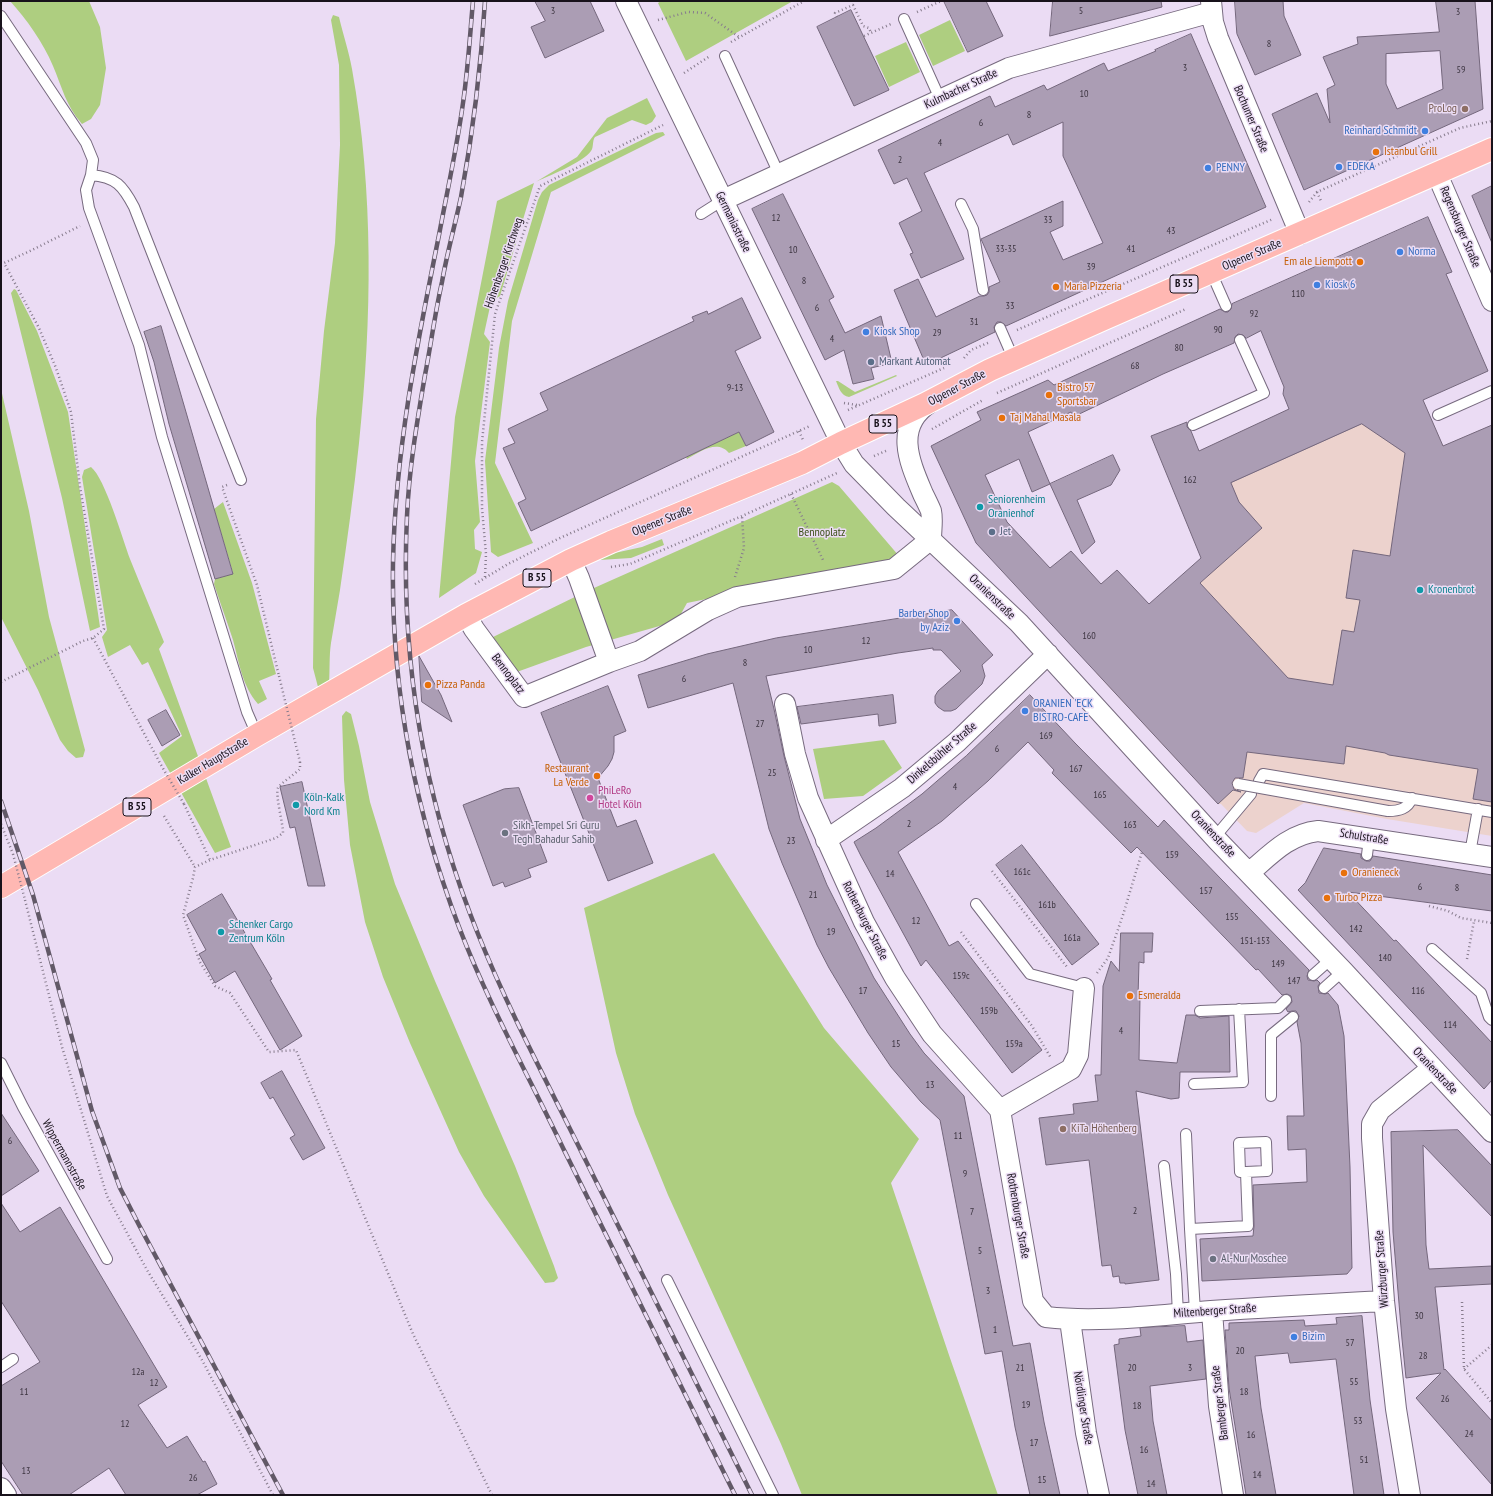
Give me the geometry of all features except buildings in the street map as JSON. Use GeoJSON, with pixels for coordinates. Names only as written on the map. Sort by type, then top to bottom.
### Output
{"type":"FeatureCollection","features":[{"type":"Feature","properties":{"kind":"main road","name":"Olpener Straße"},"geometry":{"type":"LineString","coordinates":[[427,637],[466,615],[575,569],[611,542],[802,463],[933,400],[970,380],[1211,272],[1492,149]]}},
{"type":"Feature","properties":{"kind":"main road","name":"Kalker Hauptstraße"},"geometry":{"type":"LineString","coordinates":[[1,887],[257,735],[427,637]]}},
{"type":"Feature","properties":{"kind":"street","name":"Germaniastraße"},"geometry":{"type":"LineString","coordinates":[[626,1],[841,443]]}},
{"type":"Feature","properties":{"kind":"street","name":"Kulmbacher Straße"},"geometry":{"type":"LineString","coordinates":[[723,200],[991,75],[1017,65],[1211,7]]}},
{"type":"Feature","properties":{"kind":"street","name":"Bochumer Straße"},"geometry":{"type":"LineString","coordinates":[[1211,7],[1220,44],[1300,234]]}},
{"type":"Feature","properties":{"kind":"street","name":"Regensburger Straße"},"geometry":{"type":"LineString","coordinates":[[1437,174],[1492,302]]}},
{"type":"Feature","properties":{"kind":"street"},"geometry":{"type":"LineString","coordinates":[[931,539],[931,512],[911,462],[907,443],[909,428],[915,416],[925,405],[933,400]]}},
{"type":"Feature","properties":{"kind":"street","name":"Oranienstraße"},"geometry":{"type":"LineString","coordinates":[[841,443],[854,464],[896,507],[1019,623],[1215,837],[1337,965],[1432,1068],[1489,1122]]}},
{"type":"Feature","properties":{"kind":"street","name":"Bennoplatz"},"geometry":{"type":"LineString","coordinates":[[466,615],[474,629],[524,697],[609,662],[640,651],[708,610],[737,597],[894,569],[931,539]]}},
{"type":"Feature","properties":{"kind":"street"},"geometry":{"type":"LineString","coordinates":[[575,569],[609,662]]}},
{"type":"Feature","properties":{"kind":"street","name":"Dinkelsbühler Straße"},"geometry":{"type":"LineString","coordinates":[[826,840],[902,788],[957,742],[1048,654]]}},
{"type":"Feature","properties":{"kind":"street","name":"Rothenburger Straße"},"geometry":{"type":"LineString","coordinates":[[785,704],[795,754],[808,798],[864,922],[895,978],[932,1034],[1000,1110],[1033,1301],[1046,1317]]}},
{"type":"Feature","properties":{"kind":"street","name":"Schulstraße"},"geometry":{"type":"LineString","coordinates":[[1249,873],[1280,846],[1298,836],[1305,833],[1325,831],[1368,846],[1470,853],[1492,856]]}},
{"type":"Feature","properties":{"kind":"street"},"geometry":{"type":"LineString","coordinates":[[1000,1110],[1071,1068],[1078,1055],[1084,988]]}},
{"type":"Feature","properties":{"kind":"street","name":"Würzburger Straße"},"geometry":{"type":"LineString","coordinates":[[1410,1495],[1396,1408],[1384,1301],[1372,1124],[1380,1110],[1432,1068]]}},
{"type":"Feature","properties":{"kind":"street","name":"Miltenberger Straße"},"geometry":{"type":"LineString","coordinates":[[1046,1317],[1070,1320],[1384,1301]]}},
{"type":"Feature","properties":{"kind":"street","name":"Bamberger Straße"},"geometry":{"type":"LineString","coordinates":[[1195,1313],[1218,1406],[1233,1495]]}},
{"type":"Feature","properties":{"kind":"street","name":"Nördlinger Straße"},"geometry":{"type":"LineString","coordinates":[[1070,1320],[1086,1433],[1099,1495]]}},
{"type":"Feature","properties":{"kind":"street"},"geometry":{"type":"LineString","coordinates":[[1,1488],[6,1495]]}},
{"type":"Feature","properties":{"kind":"lane"},"geometry":{"type":"LineString","coordinates":[[1,16],[86,143],[93,160],[91,175],[86,190],[89,208],[138,345],[166,452],[244,705],[257,735]]}},
{"type":"Feature","properties":{"kind":"lane"},"geometry":{"type":"LineString","coordinates":[[904,19],[940,99]]}},
{"type":"Feature","properties":{"kind":"lane"},"geometry":{"type":"LineString","coordinates":[[724,56],[780,174]]}},
{"type":"Feature","properties":{"kind":"lane"},"geometry":{"type":"LineString","coordinates":[[91,175],[105,176],[115,182],[126,192],[241,480]]}},
{"type":"Feature","properties":{"kind":"lane"},"geometry":{"type":"LineString","coordinates":[[701,214],[723,200]]}},
{"type":"Feature","properties":{"kind":"lane"},"geometry":{"type":"LineString","coordinates":[[961,204],[973,229],[983,290]]}},
{"type":"Feature","properties":{"kind":"lane"},"geometry":{"type":"LineString","coordinates":[[1211,272],[1226,306]]}},
{"type":"Feature","properties":{"kind":"lane"},"geometry":{"type":"LineString","coordinates":[[1002,332],[1014,360]]}},
{"type":"Feature","properties":{"kind":"lane"},"geometry":{"type":"LineString","coordinates":[[1193,426],[1264,393],[1240,340]]}},
{"type":"Feature","properties":{"kind":"lane"},"geometry":{"type":"LineString","coordinates":[[1438,415],[1492,391]]}},
{"type":"Feature","properties":{"kind":"lane"},"geometry":{"type":"LineString","coordinates":[[1259,781],[1263,774],[1492,812]]}},
{"type":"Feature","properties":{"kind":"lane"},"geometry":{"type":"LineString","coordinates":[[1238,784],[1388,811],[1395,811],[1404,808],[1411,803],[1412,798]]}},
{"type":"Feature","properties":{"kind":"lane"},"geometry":{"type":"LineString","coordinates":[[1215,837],[1251,794]]}},
{"type":"Feature","properties":{"kind":"lane"},"geometry":{"type":"LineString","coordinates":[[1470,853],[1478,809]]}},
{"type":"Feature","properties":{"kind":"lane"},"geometry":{"type":"LineString","coordinates":[[976,904],[1030,974],[1084,988]]}},
{"type":"Feature","properties":{"kind":"lane"},"geometry":{"type":"LineString","coordinates":[[1432,949],[1481,993],[1489,1017],[1492,1020]]}},
{"type":"Feature","properties":{"kind":"lane"},"geometry":{"type":"LineString","coordinates":[[1313,975],[1337,965]]}},
{"type":"Feature","properties":{"kind":"lane"},"geometry":{"type":"LineString","coordinates":[[1324,988],[1337,965]]}},
{"type":"Feature","properties":{"kind":"lane"},"geometry":{"type":"LineString","coordinates":[[1200,1011],[1278,1008],[1286,1000]]}},
{"type":"Feature","properties":{"kind":"lane"},"geometry":{"type":"LineString","coordinates":[[1194,1084],[1243,1082],[1239,1009]]}},
{"type":"Feature","properties":{"kind":"lane"},"geometry":{"type":"LineString","coordinates":[[1271,1096],[1271,1035],[1293,1017]]}},
{"type":"Feature","properties":{"kind":"lane","name":"Wippermannstraße"},"geometry":{"type":"LineString","coordinates":[[1,1063],[23,1107],[107,1259]]}},
{"type":"Feature","properties":{"kind":"lane"},"geometry":{"type":"LineString","coordinates":[[1186,1134],[1195,1313]]}},
{"type":"Feature","properties":{"kind":"lane"},"geometry":{"type":"LineString","coordinates":[[1164,1166],[1176,1274],[1195,1313]]}},
{"type":"Feature","properties":{"kind":"lane"},"geometry":{"type":"LineString","coordinates":[[1190,1229],[1248,1226],[1246,1172]]}},
{"type":"Feature","properties":{"kind":"lane"},"geometry":{"type":"LineString","coordinates":[[666,1280],[772,1495]]}},
{"type":"Feature","properties":{"kind":"lane"},"geometry":{"type":"LineString","coordinates":[[1,1367],[13,1359]]}},
{"type":"Feature","properties":{"kind":"path"},"geometry":{"type":"LineString","coordinates":[[727,45],[739,36],[804,1]]}},
{"type":"Feature","properties":{"kind":"path"},"geometry":{"type":"LineString","coordinates":[[932,1],[933,5]]}},
{"type":"Feature","properties":{"kind":"path"},"geometry":{"type":"LineString","coordinates":[[864,36],[941,1]]}},
{"type":"Feature","properties":{"kind":"path"},"geometry":{"type":"LineString","coordinates":[[837,17],[835,13],[853,5],[863,26],[869,28],[871,33]]}},
{"type":"Feature","properties":{"kind":"path"},"geometry":{"type":"LineString","coordinates":[[657,20],[688,12],[705,13],[739,36]]}},
{"type":"Feature","properties":{"kind":"path"},"geometry":{"type":"LineString","coordinates":[[684,73],[715,53]]}},
{"type":"Feature","properties":{"kind":"path","name":"Höhenberger Kirchweg"},"geometry":{"type":"LineString","coordinates":[[682,116],[540,186],[495,314],[482,442],[482,508],[486,554],[485,578],[508,564],[560,538],[829,418]]}},
{"type":"Feature","properties":{"kind":"path"},"geometry":{"type":"LineString","coordinates":[[962,360],[971,350],[1002,332],[1290,212],[1307,204],[1317,192],[1460,128],[1492,121]]}},
{"type":"Feature","properties":{"kind":"path"},"geometry":{"type":"LineString","coordinates":[[1,682],[83,641],[93,638],[104,629],[80,487],[71,412],[56,368],[39,328],[4,263],[93,220]]}},
{"type":"Feature","properties":{"kind":"path"},"geometry":{"type":"LineString","coordinates":[[992,395],[1220,294]]}},
{"type":"Feature","properties":{"kind":"path"},"geometry":{"type":"LineString","coordinates":[[829,418],[948,366]]}},
{"type":"Feature","properties":{"kind":"path"},"geometry":{"type":"LineString","coordinates":[[575,569],[630,564],[742,516],[854,464],[907,443],[985,399]]}},
{"type":"Feature","properties":{"kind":"path"},"geometry":{"type":"LineString","coordinates":[[195,868],[210,860],[276,838],[282,833],[283,826],[277,794],[279,787],[300,769],[300,762],[257,585],[222,487],[241,480]]}},
{"type":"Feature","properties":{"kind":"path"},"geometry":{"type":"LineString","coordinates":[[791,494],[834,579]]}},
{"type":"Feature","properties":{"kind":"path"},"geometry":{"type":"LineString","coordinates":[[737,597],[734,581],[744,548],[742,516]]}},
{"type":"Feature","properties":{"kind":"path"},"geometry":{"type":"LineString","coordinates":[[93,638],[161,765],[184,804],[210,860]]}},
{"type":"Feature","properties":{"kind":"path"},"geometry":{"type":"LineString","coordinates":[[161,812],[195,868],[194,878],[183,915],[200,962],[215,986],[230,993],[269,1052],[296,1050],[413,1334],[492,1495]]}},
{"type":"Feature","properties":{"kind":"path"},"geometry":{"type":"LineString","coordinates":[[1,824],[13,854],[62,1047],[107,1196],[147,1270],[202,1360],[273,1495]]}},
{"type":"Feature","properties":{"kind":"path"},"geometry":{"type":"LineString","coordinates":[[992,871],[1084,988],[1108,958],[1142,852]]}},
{"type":"Feature","properties":{"kind":"path"},"geometry":{"type":"LineString","coordinates":[[1429,906],[1448,911],[1461,918],[1492,924]]}},
{"type":"Feature","properties":{"kind":"path"},"geometry":{"type":"LineString","coordinates":[[1463,977],[1474,921]]}},
{"type":"Feature","properties":{"kind":"path"},"geometry":{"type":"LineString","coordinates":[[961,932],[1032,1026],[1061,1074]]}},
{"type":"Feature","properties":{"kind":"path"},"geometry":{"type":"LineString","coordinates":[[1462,1302],[1464,1370],[1492,1403]]}},
{"type":"Feature","properties":{"kind":"path"},"geometry":{"type":"LineString","coordinates":[[1464,1370],[1492,1345]]}},
{"type":"Feature","properties":{"kind":"shaded area","name":"Kronenbrot"},"geometry":{"type":"Polygon","coordinates":[[[1404,356],[1443,446],[1492,425],[1492,836],[1387,819],[1304,803],[1256,833],[1247,831],[1221,804],[1218,804],[1096,673],[1208,576],[1199,451],[1404,356]]]}},
{"type":"Feature","properties":{"kind":"green space"},"geometry":{"type":"Polygon","coordinates":[[[10,1],[89,1],[100,27],[106,68],[100,105],[91,119],[82,124],[72,110],[44,48],[10,1]]]}},
{"type":"Feature","properties":{"kind":"green space"},"geometry":{"type":"Polygon","coordinates":[[[661,1],[793,1],[686,61],[658,3],[661,1]]]}},
{"type":"Feature","properties":{"kind":"green space"},"geometry":{"type":"Polygon","coordinates":[[[333,15],[339,17],[348,50],[359,115],[364,162],[369,256],[366,350],[359,443],[348,535],[331,643],[329,684],[323,688],[318,687],[313,668],[316,419],[324,331],[335,243],[340,145],[339,65],[331,20],[333,15]]]}},
{"type":"Feature","properties":{"kind":"green space"},"geometry":{"type":"Polygon","coordinates":[[[950,20],[965,51],[933,66],[919,35],[950,20]]]}},
{"type":"Feature","properties":{"kind":"green space"},"geometry":{"type":"Polygon","coordinates":[[[906,42],[920,72],[889,87],[875,56],[906,42]]]}},
{"type":"Feature","properties":{"kind":"green space"},"geometry":{"type":"Polygon","coordinates":[[[647,98],[656,116],[652,122],[646,125],[632,120],[595,137],[592,149],[587,156],[573,165],[534,183],[577,157],[607,118],[647,98]]]}},
{"type":"Feature","properties":{"kind":"green space"},"geometry":{"type":"Polygon","coordinates":[[[663,132],[665,135],[551,192],[512,321],[495,463],[533,543],[498,557],[491,552],[485,461],[499,348],[508,301],[538,200],[542,192],[549,185],[656,133],[663,132]]]}},
{"type":"Feature","properties":{"kind":"green space"},"geometry":{"type":"Polygon","coordinates":[[[534,183],[500,296],[491,302],[484,334],[490,342],[475,461],[480,522],[474,530],[475,549],[482,552],[476,573],[439,598],[455,417],[497,201],[534,183]]]}},
{"type":"Feature","properties":{"kind":"green space"},"geometry":{"type":"Polygon","coordinates":[[[14,289],[16,290],[37,331],[68,412],[100,627],[90,631],[62,498],[11,293],[14,289]]]}},
{"type":"Feature","properties":{"kind":"green space"},"geometry":{"type":"Polygon","coordinates":[[[896,375],[897,376],[849,397],[842,393],[836,381],[855,392],[896,375]]]}},
{"type":"Feature","properties":{"kind":"green space"},"geometry":{"type":"Polygon","coordinates":[[[1,389],[29,511],[49,617],[85,750],[83,757],[76,758],[68,751],[60,740],[38,690],[1,617],[1,389]]]}},
{"type":"Feature","properties":{"kind":"green space"},"geometry":{"type":"Polygon","coordinates":[[[739,432],[746,446],[729,453],[719,447],[708,448],[687,459],[686,457],[739,432]]]}},
{"type":"Feature","properties":{"kind":"green space"},"geometry":{"type":"Polygon","coordinates":[[[91,467],[102,483],[108,496],[130,559],[164,642],[159,649],[231,847],[215,853],[159,753],[182,736],[148,662],[142,665],[130,645],[108,657],[102,637],[107,630],[82,477],[84,470],[91,467]]]}},
{"type":"Feature","properties":{"kind":"green space","name":"Bennoplatz"},"geometry":{"type":"Polygon","coordinates":[[[832,482],[839,486],[899,556],[892,561],[687,603],[677,621],[586,647],[514,673],[491,638],[585,592],[832,482]]]}},
{"type":"Feature","properties":{"kind":"green space"},"geometry":{"type":"Polygon","coordinates":[[[223,502],[252,583],[276,674],[259,681],[267,699],[258,704],[248,690],[245,682],[233,640],[214,584],[215,579],[233,573],[214,509],[223,502]]]}},
{"type":"Feature","properties":{"kind":"green space"},"geometry":{"type":"Polygon","coordinates":[[[662,539],[664,545],[631,558],[599,560],[610,554],[642,547],[662,539]]]}},
{"type":"Feature","properties":{"kind":"green space"},"geometry":{"type":"Polygon","coordinates":[[[346,711],[351,714],[370,802],[395,884],[515,1166],[554,1266],[558,1278],[554,1282],[545,1283],[484,1196],[459,1152],[410,1043],[383,977],[365,922],[350,845],[344,780],[342,716],[346,711]]]}},
{"type":"Feature","properties":{"kind":"green space"},"geometry":{"type":"Polygon","coordinates":[[[884,740],[902,768],[863,796],[824,799],[813,749],[884,740]]]}},
{"type":"Feature","properties":{"kind":"green space"},"geometry":{"type":"Polygon","coordinates":[[[714,853],[824,1028],[919,1139],[891,1183],[998,1495],[802,1495],[781,1444],[668,1195],[635,1114],[616,1053],[584,908],[714,853]]]}},
{"type":"Feature","properties":{"kind":"railway"},"geometry":{"type":"LineString","coordinates":[[473,1],[461,120],[415,358],[408,399],[398,481],[393,563],[393,609],[401,702],[409,748],[418,794],[430,839],[443,883],[470,955],[509,1039],[735,1495]]}},
{"type":"Feature","properties":{"kind":"railway"},"geometry":{"type":"LineString","coordinates":[[485,1],[479,75],[469,148],[461,197],[446,260],[435,317],[411,463],[407,516],[406,570],[412,677],[420,729],[430,781],[443,833],[459,884],[502,990],[752,1495]]}},
{"type":"Feature","properties":{"kind":"railway"},"geometry":{"type":"LineString","coordinates":[[1,801],[33,895],[92,1111],[120,1188],[283,1495]]}},
{"type":"Feature","properties":{"kind":"place","name":"ProLog"},"geometry":{"type":"Point","coordinates":[1465,109]}},
{"type":"Feature","properties":{"kind":"place","name":"Reinhard Schmidt"},"geometry":{"type":"Point","coordinates":[1425,131]}},
{"type":"Feature","properties":{"kind":"place","name":"Istanbul Grill"},"geometry":{"type":"Point","coordinates":[1376,152]}},
{"type":"Feature","properties":{"kind":"place","name":"EDEKA"},"geometry":{"type":"Point","coordinates":[1339,167]}},
{"type":"Feature","properties":{"kind":"place","name":"PENNY"},"geometry":{"type":"Point","coordinates":[1208,168]}},
{"type":"Feature","properties":{"kind":"place","name":"Norma"},"geometry":{"type":"Point","coordinates":[1400,252]}},
{"type":"Feature","properties":{"kind":"place","name":"Em ale Liempott"},"geometry":{"type":"Point","coordinates":[1360,262]}},
{"type":"Feature","properties":{"kind":"place","name":"Kiosk 6"},"geometry":{"type":"Point","coordinates":[1317,285]}},
{"type":"Feature","properties":{"kind":"place","name":"Maria Pizzeria"},"geometry":{"type":"Point","coordinates":[1056,287]}},
{"type":"Feature","properties":{"kind":"place","name":"Kiosk Shop"},"geometry":{"type":"Point","coordinates":[866,332]}},
{"type":"Feature","properties":{"kind":"place","name":"Markant Automat"},"geometry":{"type":"Point","coordinates":[871,362]}},
{"type":"Feature","properties":{"kind":"place","name":"Bistro 57 Sportsbar"},"geometry":{"type":"Point","coordinates":[1049,395]}},
{"type":"Feature","properties":{"kind":"place","name":"Taj Mahal Masala"},"geometry":{"type":"Point","coordinates":[1002,418]}},
{"type":"Feature","properties":{"kind":"place","name":"Seniorenheim Oranienhof"},"geometry":{"type":"Point","coordinates":[980,507]}},
{"type":"Feature","properties":{"kind":"place","name":"Jet"},"geometry":{"type":"Point","coordinates":[992,532]}},
{"type":"Feature","properties":{"kind":"place","name":"Kronenbrot"},"geometry":{"type":"Point","coordinates":[1420,590]}},
{"type":"Feature","properties":{"kind":"place","name":"Barber Shop by Aziz"},"geometry":{"type":"Point","coordinates":[957,621]}},
{"type":"Feature","properties":{"kind":"place","name":"Pizza Panda"},"geometry":{"type":"Point","coordinates":[428,685]}},
{"type":"Feature","properties":{"kind":"place","name":"ORANIEN 'ECK BISTRO-CAFE"},"geometry":{"type":"Point","coordinates":[1025,711]}},
{"type":"Feature","properties":{"kind":"place","name":"Restaurant La Verde"},"geometry":{"type":"Point","coordinates":[597,776]}},
{"type":"Feature","properties":{"kind":"place","name":"PhiLeRo Hotel Köln"},"geometry":{"type":"Point","coordinates":[590,798]}},
{"type":"Feature","properties":{"kind":"place","name":"Köln-Kalk Nord Km"},"geometry":{"type":"Point","coordinates":[296,805]}},
{"type":"Feature","properties":{"kind":"place","name":"Sikh-Tempel Sri Guru Tegh Bahadur Sahib"},"geometry":{"type":"Point","coordinates":[505,833]}},
{"type":"Feature","properties":{"kind":"place","name":"Oranieneck"},"geometry":{"type":"Point","coordinates":[1344,873]}},
{"type":"Feature","properties":{"kind":"place","name":"Turbo Pizza"},"geometry":{"type":"Point","coordinates":[1327,898]}},
{"type":"Feature","properties":{"kind":"place","name":"Schenker Cargo Zentrum Köln"},"geometry":{"type":"Point","coordinates":[221,932]}},
{"type":"Feature","properties":{"kind":"place","name":"Esmeralda"},"geometry":{"type":"Point","coordinates":[1130,996]}},
{"type":"Feature","properties":{"kind":"place","name":"KiTa Höhenberg"},"geometry":{"type":"Point","coordinates":[1063,1129]}},
{"type":"Feature","properties":{"kind":"place","name":"Al-Nur Moschee"},"geometry":{"type":"Point","coordinates":[1213,1259]}},
{"type":"Feature","properties":{"kind":"place","name":"Bizim"},"geometry":{"type":"Point","coordinates":[1294,1337]}}]}
